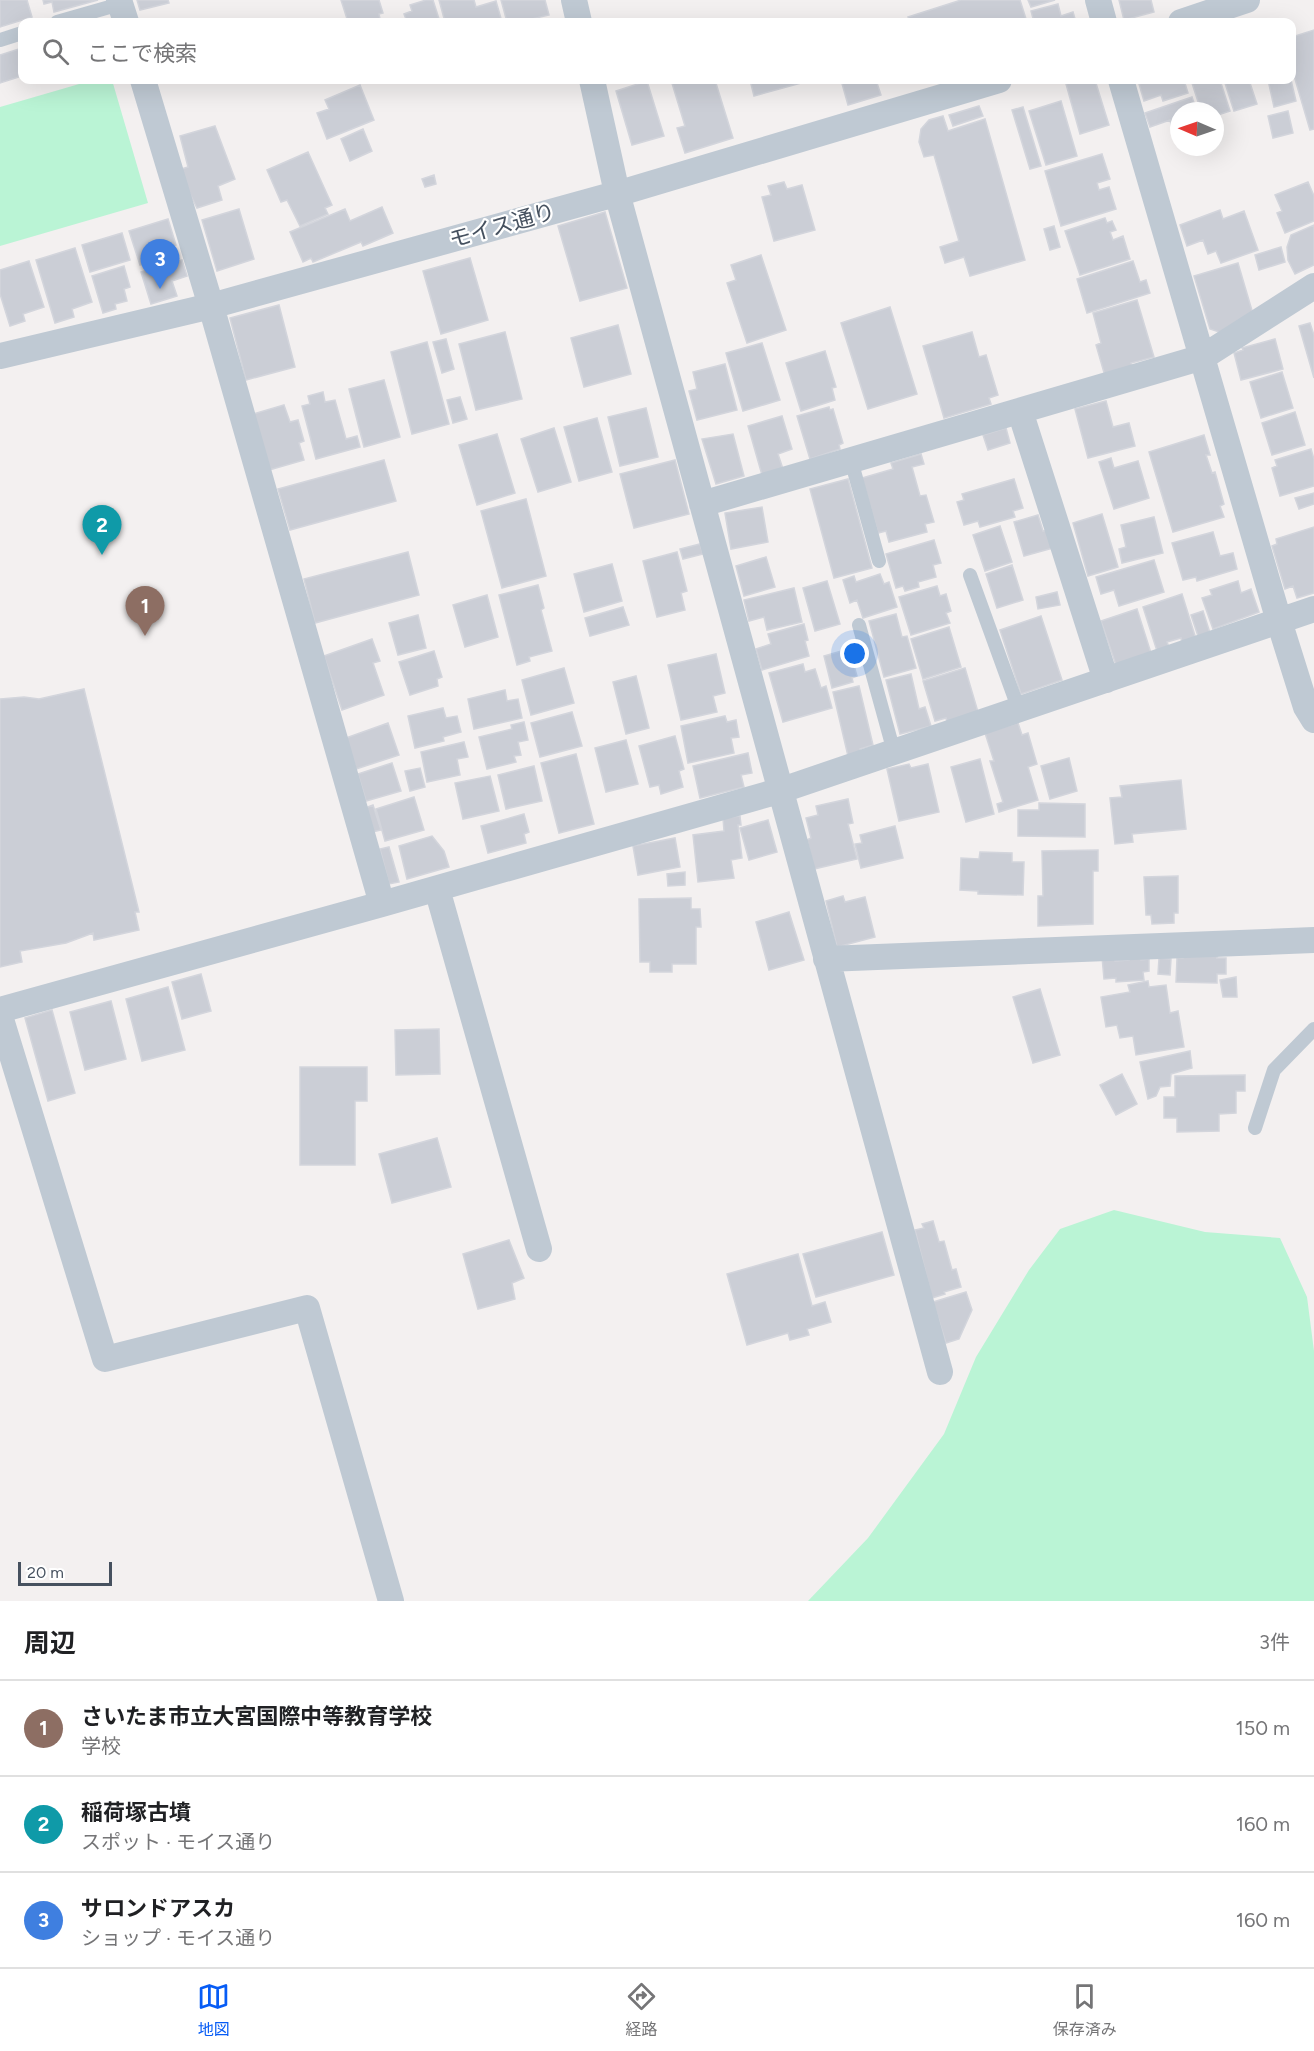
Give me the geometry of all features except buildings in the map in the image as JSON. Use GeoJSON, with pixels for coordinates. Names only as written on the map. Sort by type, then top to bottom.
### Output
{"type":"FeatureCollection","features":[{"type":"Feature","properties":{"kind":"street"},"geometry":{"type":"LineString","coordinates":[[574,0],[578,18]]}},
{"type":"Feature","properties":{"kind":"street"},"geometry":{"type":"LineString","coordinates":[[1098,0],[1103,18]]}},
{"type":"Feature","properties":{"kind":"street"},"geometry":{"type":"LineString","coordinates":[[1193,18],[1247,0]]}},
{"type":"Feature","properties":{"kind":"street"},"geometry":{"type":"LineString","coordinates":[[144,84],[211,306],[382,904]]}},
{"type":"Feature","properties":{"kind":"street"},"geometry":{"type":"LineString","coordinates":[[593,84],[617,193],[940,1372]]}},
{"type":"Feature","properties":{"kind":"street","name":"モイス通り"},"geometry":{"type":"LineString","coordinates":[[0,356],[211,306],[617,193],[985,84]]}},
{"type":"Feature","properties":{"kind":"street"},"geometry":{"type":"LineString","coordinates":[[1122,84],[1305,707],[1314,720]]}},
{"type":"Feature","properties":{"kind":"street"},"geometry":{"type":"LineString","coordinates":[[702,504],[1203,357],[1314,286]]}},
{"type":"Feature","properties":{"kind":"street"},"geometry":{"type":"LineString","coordinates":[[1020,411],[1106,680]]}},
{"type":"Feature","properties":{"kind":"street"},"geometry":{"type":"LineString","coordinates":[[0,1010],[779,791],[1314,609]]}},
{"type":"Feature","properties":{"kind":"street"},"geometry":{"type":"LineString","coordinates":[[437,889],[539,1249]]}},
{"type":"Feature","properties":{"kind":"street"},"geometry":{"type":"LineString","coordinates":[[826,959],[1314,940]]}},
{"type":"Feature","properties":{"kind":"street"},"geometry":{"type":"LineString","coordinates":[[0,1016],[105,1359],[307,1308],[392,1601]]}},
{"type":"Feature","properties":{"kind":"lane"},"geometry":{"type":"LineString","coordinates":[[77,18],[122,9]]}},
{"type":"Feature","properties":{"kind":"lane"},"geometry":{"type":"LineString","coordinates":[[0,40],[18,34]]}},
{"type":"Feature","properties":{"kind":"lane"},"geometry":{"type":"LineString","coordinates":[[851,460],[879,561]]}},
{"type":"Feature","properties":{"kind":"lane"},"geometry":{"type":"LineString","coordinates":[[970,575],[1019,710]]}},
{"type":"Feature","properties":{"kind":"lane"},"geometry":{"type":"LineString","coordinates":[[859,625],[894,752]]}},
{"type":"Feature","properties":{"kind":"lane"},"geometry":{"type":"LineString","coordinates":[[1255,1128],[1274,1070],[1314,1029]]}},
{"type":"Feature","properties":{"kind":"green space"},"geometry":{"type":"Polygon","coordinates":[[[79,84],[113,84],[148,203],[0,246],[0,107],[79,84]]]}},
{"type":"Feature","properties":{"kind":"green space"},"geometry":{"type":"Polygon","coordinates":[[[1114,1210],[1205,1232],[1280,1238],[1307,1297],[1314,1351],[1314,1601],[808,1601],[868,1538],[944,1434],[976,1357],[1029,1270],[1060,1229],[1114,1210]]]}},
{"type":"Feature","properties":{"kind":"place","name":"サロンドアスカ"},"geometry":{"type":"Point","coordinates":[160,289]}},
{"type":"Feature","properties":{"kind":"place","name":"稲荷塚古墳"},"geometry":{"type":"Point","coordinates":[102,555]}},
{"type":"Feature","properties":{"kind":"place","name":"さいたま市立大宮国際中等教育学校"},"geometry":{"type":"Point","coordinates":[145,636]}}]}
